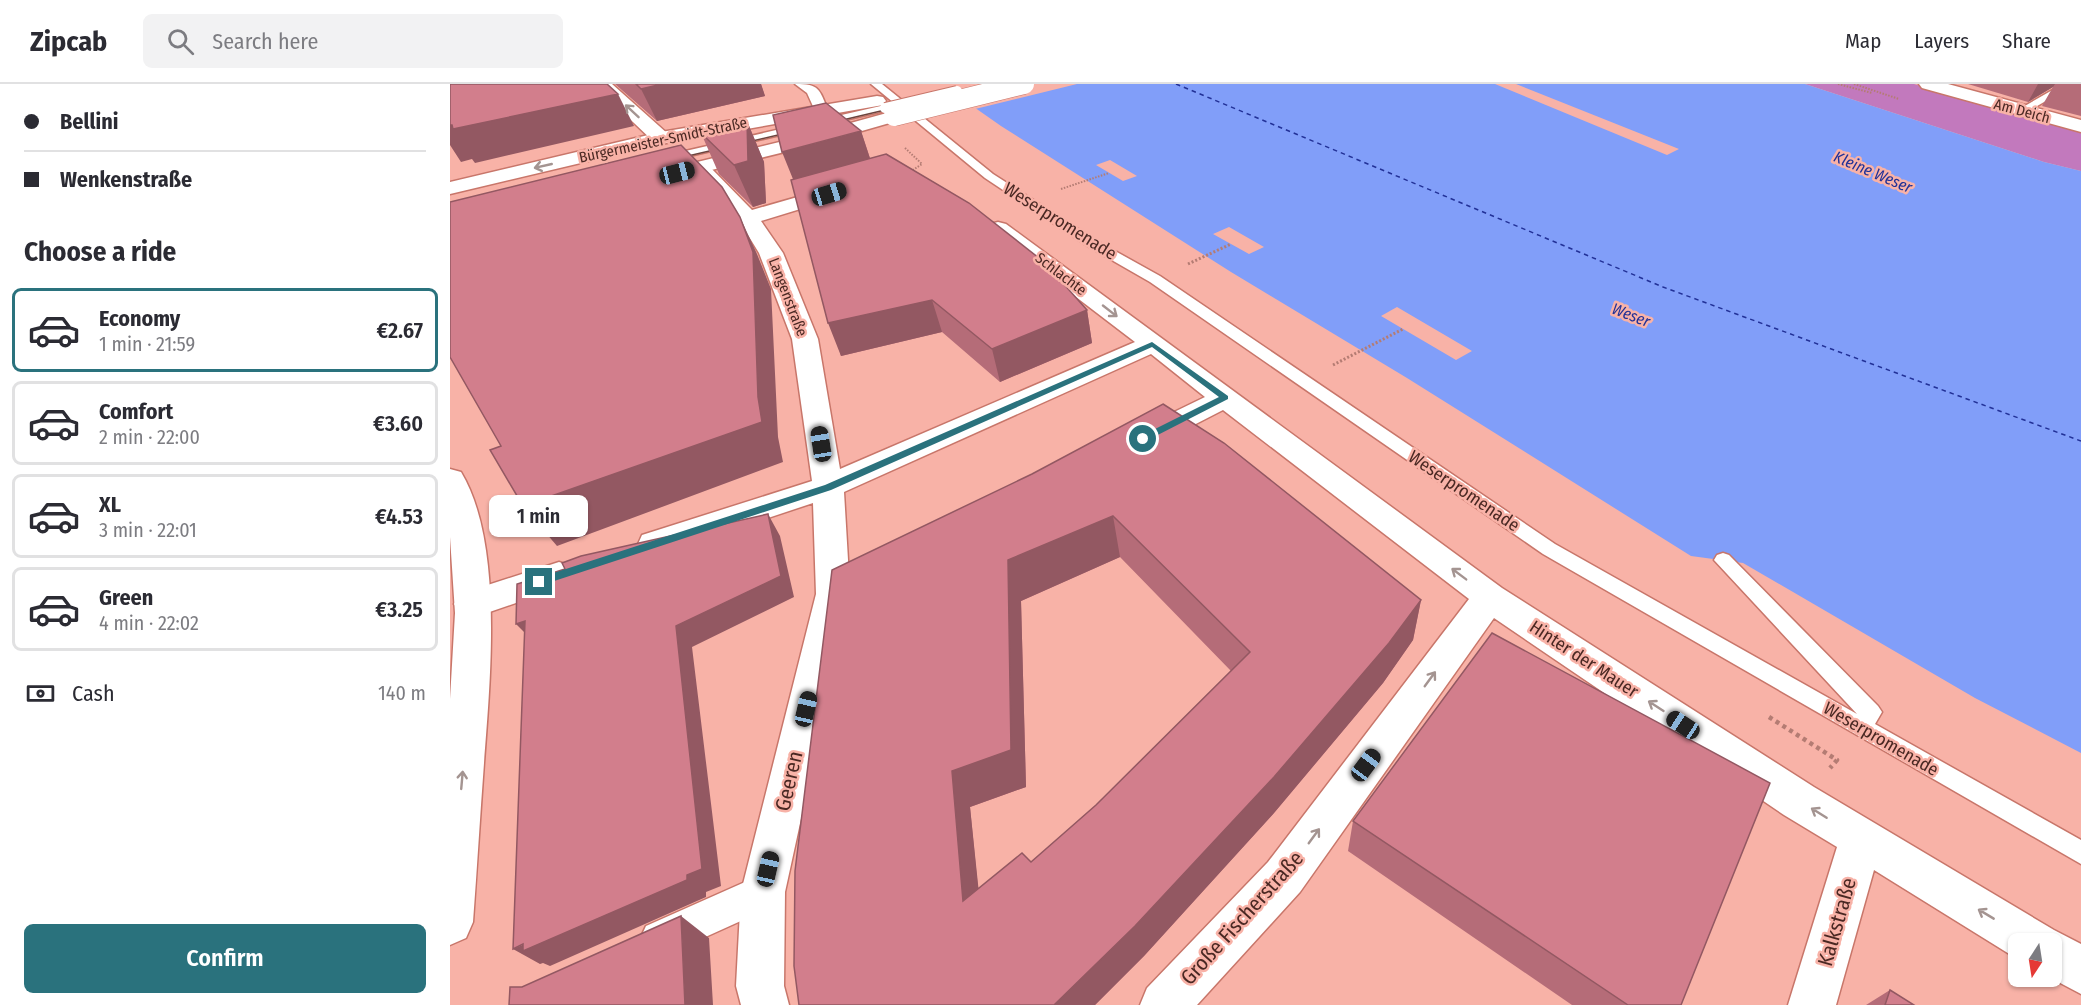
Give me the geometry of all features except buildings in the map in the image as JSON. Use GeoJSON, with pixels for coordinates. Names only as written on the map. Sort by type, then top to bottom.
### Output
{"type":"FeatureCollection","features":[{"type":"Feature","properties":{"kind":"street"},"geometry":{"type":"LineString","coordinates":[[602,84],[661,138]]}},
{"type":"Feature","properties":{"kind":"street"},"geometry":{"type":"LineString","coordinates":[[802,84],[813,91],[821,110]]}},
{"type":"Feature","properties":{"kind":"street"},"geometry":{"type":"LineString","coordinates":[[883,102],[948,84]]}},
{"type":"Feature","properties":{"kind":"street"},"geometry":{"type":"LineString","coordinates":[[883,102],[1024,84]]}},
{"type":"Feature","properties":{"kind":"street","name":"Am Deich"},"geometry":{"type":"LineString","coordinates":[[1928,84],[2081,126]]}},
{"type":"Feature","properties":{"kind":"street","name":"Bürgermeister-Smidt-Straße"},"geometry":{"type":"LineString","coordinates":[[450,188],[661,138],[821,110],[883,102]]}},
{"type":"Feature","properties":{"kind":"street","name":"Bürgermeister-Smidt-Straße"},"geometry":{"type":"LineString","coordinates":[[642,181],[700,168],[883,102]]}},
{"type":"Feature","properties":{"kind":"street","name":"Langenstraße"},"geometry":{"type":"LineString","coordinates":[[700,168],[748,218],[771,253],[805,339],[828,487]]}},
{"type":"Feature","properties":{"kind":"street"},"geometry":{"type":"LineString","coordinates":[[748,218],[890,176],[905,174]]}},
{"type":"Feature","properties":{"kind":"street","name":"Schlachte"},"geometry":{"type":"LineString","coordinates":[[978,216],[1044,261],[1152,344]]}},
{"type":"Feature","properties":{"kind":"street"},"geometry":{"type":"LineString","coordinates":[[628,553],[828,487],[1152,344]]}},
{"type":"Feature","properties":{"kind":"street","name":"Hinter der Mauer"},"geometry":{"type":"LineString","coordinates":[[1152,344],[1490,597],[1799,801],[2018,933]]}},
{"type":"Feature","properties":{"kind":"street"},"geometry":{"type":"LineString","coordinates":[[1119,451],[1225,398]]}},
{"type":"Feature","properties":{"kind":"street"},"geometry":{"type":"LineString","coordinates":[[450,479],[459,500],[459,556],[472,604],[472,660],[450,922]]}},
{"type":"Feature","properties":{"kind":"street","name":"Geeren"},"geometry":{"type":"LineString","coordinates":[[765,1005],[760,986],[763,892],[849,586],[828,487]]}},
{"type":"Feature","properties":{"kind":"street"},"geometry":{"type":"LineString","coordinates":[[472,604],[583,567]]}},
{"type":"Feature","properties":{"kind":"street","name":"Große Fischerstraße"},"geometry":{"type":"LineString","coordinates":[[1164,1005],[1284,877],[1490,597]]}},
{"type":"Feature","properties":{"kind":"street","name":"Kalkstraße"},"geometry":{"type":"LineString","coordinates":[[1812,1005],[1861,839]]}},
{"type":"Feature","properties":{"kind":"street"},"geometry":{"type":"LineString","coordinates":[[633,951],[763,892]]}},
{"type":"Feature","properties":{"kind":"street"},"geometry":{"type":"LineString","coordinates":[[2062,959],[2081,970]]}},
{"type":"Feature","properties":{"kind":"lane"},"geometry":{"type":"LineString","coordinates":[[657,161],[883,102],[985,84]]}},
{"type":"Feature","properties":{"kind":"lane"},"geometry":{"type":"LineString","coordinates":[[2021,111],[2070,84]]}},
{"type":"Feature","properties":{"kind":"lane","name":"Weserpromenade"},"geometry":{"type":"LineString","coordinates":[[883,102],[989,176],[1093,244],[1155,279],[1549,549],[2081,853]]}},
{"type":"Feature","properties":{"kind":"lane"},"geometry":{"type":"LineString","coordinates":[[1723,560],[1871,712],[1860,727]]}},
{"type":"Feature","properties":{"kind":"path"},"geometry":{"type":"LineString","coordinates":[[1838,84],[1896,99],[1854,84]]}},
{"type":"Feature","properties":{"kind":"path"},"geometry":{"type":"LineString","coordinates":[[900,143],[922,164],[905,174]]}},
{"type":"Feature","properties":{"kind":"path"},"geometry":{"type":"LineString","coordinates":[[1060,190],[1109,173]]}},
{"type":"Feature","properties":{"kind":"path"},"geometry":{"type":"LineString","coordinates":[[1182,266],[1231,244]]}},
{"type":"Feature","properties":{"kind":"path"},"geometry":{"type":"LineString","coordinates":[[1327,368],[1403,329]]}},
{"type":"Feature","properties":{"kind":"shaded area"},"geometry":{"type":"Polygon","coordinates":[[[1805,84],[1914,84],[2081,132],[2081,171],[2044,162],[1805,84]]]}},
{"type":"Feature","properties":{"kind":"water"},"geometry":{"type":"Polygon","coordinates":[[[941,84],[1805,84],[2044,162],[2081,171],[2081,753],[1975,698],[1743,563],[1691,556],[1407,378],[1231,272],[1001,126],[941,84]]]}},
{"type":"Feature","properties":{"kind":"pier"},"geometry":{"type":"Polygon","coordinates":[[[938,84],[1077,84],[971,110],[938,84]]]}},
{"type":"Feature","properties":{"kind":"pier"},"geometry":{"type":"Polygon","coordinates":[[[1495,84],[1516,84],[1679,149],[1667,155],[1495,84]]]}},
{"type":"Feature","properties":{"kind":"pier"},"geometry":{"type":"Polygon","coordinates":[[[1110,160],[1137,176],[1123,181],[1096,165],[1110,160]]]}},
{"type":"Feature","properties":{"kind":"pier"},"geometry":{"type":"Polygon","coordinates":[[[1229,227],[1264,247],[1249,254],[1213,234],[1229,227]]]}},
{"type":"Feature","properties":{"kind":"pier"},"geometry":{"type":"Polygon","coordinates":[[[1397,307],[1472,351],[1456,360],[1381,316],[1397,307]]]}},
{"type":"Feature","properties":{"kind":"ferry route"},"geometry":{"type":"LineString","coordinates":[[1176,84],[1663,287],[2081,441]]}},
{"type":"Feature","properties":{"kind":"tram line"},"geometry":{"type":"LineString","coordinates":[[830,123],[995,84]]}},
{"type":"Feature","properties":{"kind":"tram line"},"geometry":{"type":"LineString","coordinates":[[675,159],[795,131]]}},
{"type":"Feature","properties":{"kind":"route"},"geometry":{"type":"LineString","coordinates":[[539,582],[828,487],[1152,344],[1225,398],[1143,439]]}},
{"type":"Feature","properties":{"kind":"water label","name":"Kleine Weser"},"geometry":{"type":"Point","coordinates":[1873,172]}},
{"type":"Feature","properties":{"kind":"water label","name":"Weser"},"geometry":{"type":"Point","coordinates":[1631,315]}}]}
